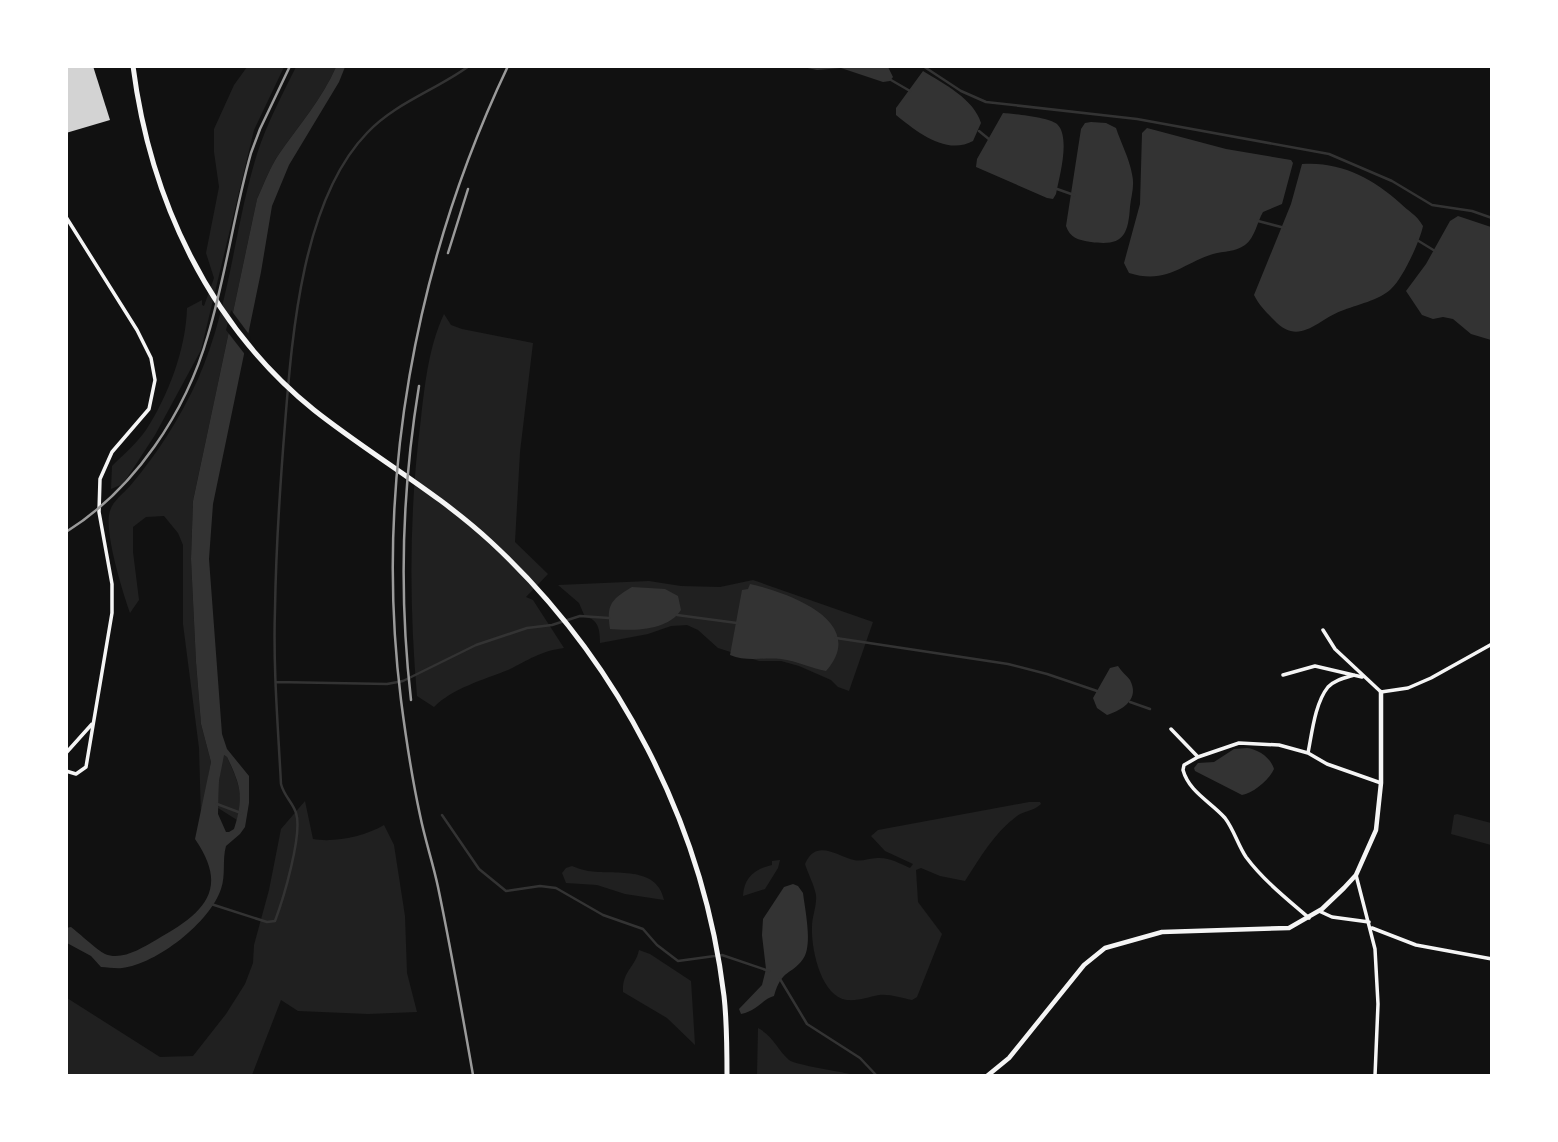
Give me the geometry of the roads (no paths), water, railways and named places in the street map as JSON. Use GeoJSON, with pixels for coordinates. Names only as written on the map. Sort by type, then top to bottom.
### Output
{"type":"FeatureCollection","features":[{"type":"Feature","properties":{"kind":"main road"},"geometry":{"type":"LineString","coordinates":[[133,66],[138,108],[160,188],[180,236],[206,285],[251,348],[280,379],[345,433],[438,499],[490,541],[559,612],[625,709],[653,760],[690,846],[715,934],[725,1000],[727,1076]]}},
{"type":"Feature","properties":{"kind":"street"},"geometry":{"type":"LineString","coordinates":[[66,217],[137,330],[148,351],[155,374],[149,409],[107,460],[99,489],[102,530],[112,584],[112,613],[86,766],[76,774],[66,771]]}},
{"type":"Feature","properties":{"kind":"street"},"geometry":{"type":"LineString","coordinates":[[1323,630],[1335,649],[1381,692],[1408,688],[1492,644]]}},
{"type":"Feature","properties":{"kind":"street"},"geometry":{"type":"LineString","coordinates":[[1283,674],[1315,666],[1364,678]]}},
{"type":"Feature","properties":{"kind":"street"},"geometry":{"type":"LineString","coordinates":[[1308,753],[1326,689],[1340,679],[1353,675]]}},
{"type":"Feature","properties":{"kind":"street"},"geometry":{"type":"LineString","coordinates":[[987,1076],[1009,1058],[1084,965],[1105,948],[1161,932],[1289,928],[1319,911],[1356,875],[1376,830],[1381,783],[1381,692]]}},
{"type":"Feature","properties":{"kind":"street"},"geometry":{"type":"LineString","coordinates":[[66,753],[94,722]]}},
{"type":"Feature","properties":{"kind":"street"},"geometry":{"type":"LineString","coordinates":[[1171,729],[1198,757]]}},
{"type":"Feature","properties":{"kind":"street"},"geometry":{"type":"LineString","coordinates":[[1309,918],[1276,889],[1247,857],[1228,822],[1212,803],[1194,791],[1183,770],[1184,765],[1198,757],[1239,743],[1279,744],[1381,783]]}},
{"type":"Feature","properties":{"kind":"street"},"geometry":{"type":"LineString","coordinates":[[1356,875],[1375,949],[1378,1004],[1375,1076]]}},
{"type":"Feature","properties":{"kind":"street"},"geometry":{"type":"LineString","coordinates":[[1319,911],[1369,922]]}},
{"type":"Feature","properties":{"kind":"street"},"geometry":{"type":"LineString","coordinates":[[1371,928],[1416,944],[1492,959]]}},
{"type":"Feature","properties":{"kind":"waterway"},"geometry":{"type":"LineString","coordinates":[[211,904],[267,922],[275,921],[295,851],[296,813],[281,784],[275,675],[277,540],[292,351],[304,271],[314,231],[328,194],[345,161],[367,133],[390,113],[469,66]]}},
{"type":"Feature","properties":{"kind":"waterway"},"geometry":{"type":"LineString","coordinates":[[923,66],[961,91],[986,102],[1137,119],[1329,154],[1392,181],[1432,205],[1472,211],[1492,218]]}},
{"type":"Feature","properties":{"kind":"waterway"},"geometry":{"type":"LineString","coordinates":[[891,80],[910,91]]}},
{"type":"Feature","properties":{"kind":"waterway"},"geometry":{"type":"LineString","coordinates":[[979,131],[990,140]]}},
{"type":"Feature","properties":{"kind":"waterway"},"geometry":{"type":"LineString","coordinates":[[1057,189],[1074,195]]}},
{"type":"Feature","properties":{"kind":"waterway"},"geometry":{"type":"LineString","coordinates":[[1258,221],[1285,228]]}},
{"type":"Feature","properties":{"kind":"waterway"},"geometry":{"type":"LineString","coordinates":[[1417,240],[1435,251]]}},
{"type":"Feature","properties":{"kind":"waterway"},"geometry":{"type":"LineString","coordinates":[[677,615],[737,623]]}},
{"type":"Feature","properties":{"kind":"waterway"},"geometry":{"type":"LineString","coordinates":[[276,682],[387,684],[403,681],[476,645],[527,628],[552,625],[580,616],[609,618]]}},
{"type":"Feature","properties":{"kind":"waterway"},"geometry":{"type":"LineString","coordinates":[[836,638],[1008,664],[1097,691]]}},
{"type":"Feature","properties":{"kind":"waterway"},"geometry":{"type":"LineString","coordinates":[[1130,702],[1150,709]]}},
{"type":"Feature","properties":{"kind":"waterway"},"geometry":{"type":"LineString","coordinates":[[217,804],[241,813]]}},
{"type":"Feature","properties":{"kind":"waterway"},"geometry":{"type":"LineString","coordinates":[[442,815],[479,869],[506,891],[540,886],[556,888],[603,915],[643,929],[657,945],[678,961],[722,955],[769,971]]}},
{"type":"Feature","properties":{"kind":"waterway"},"geometry":{"type":"LineString","coordinates":[[780,979],[807,1024],[860,1058],[877,1076]]}},
{"type":"Feature","properties":{"kind":"railway"},"geometry":{"type":"LineString","coordinates":[[66,532],[114,494],[135,471],[172,420],[186,392],[208,335],[251,153],[290,66]]}},
{"type":"Feature","properties":{"kind":"railway"},"geometry":{"type":"LineString","coordinates":[[473,1075],[443,910],[420,815],[407,744],[394,619],[393,538],[398,457],[426,296],[448,218],[476,141],[508,66]]}},
{"type":"Feature","properties":{"kind":"railway"},"geometry":{"type":"LineString","coordinates":[[448,253],[468,189]]}},
{"type":"Feature","properties":{"kind":"railway"},"geometry":{"type":"LineString","coordinates":[[411,700],[405,622],[404,543],[409,464],[419,386]]}}]}
